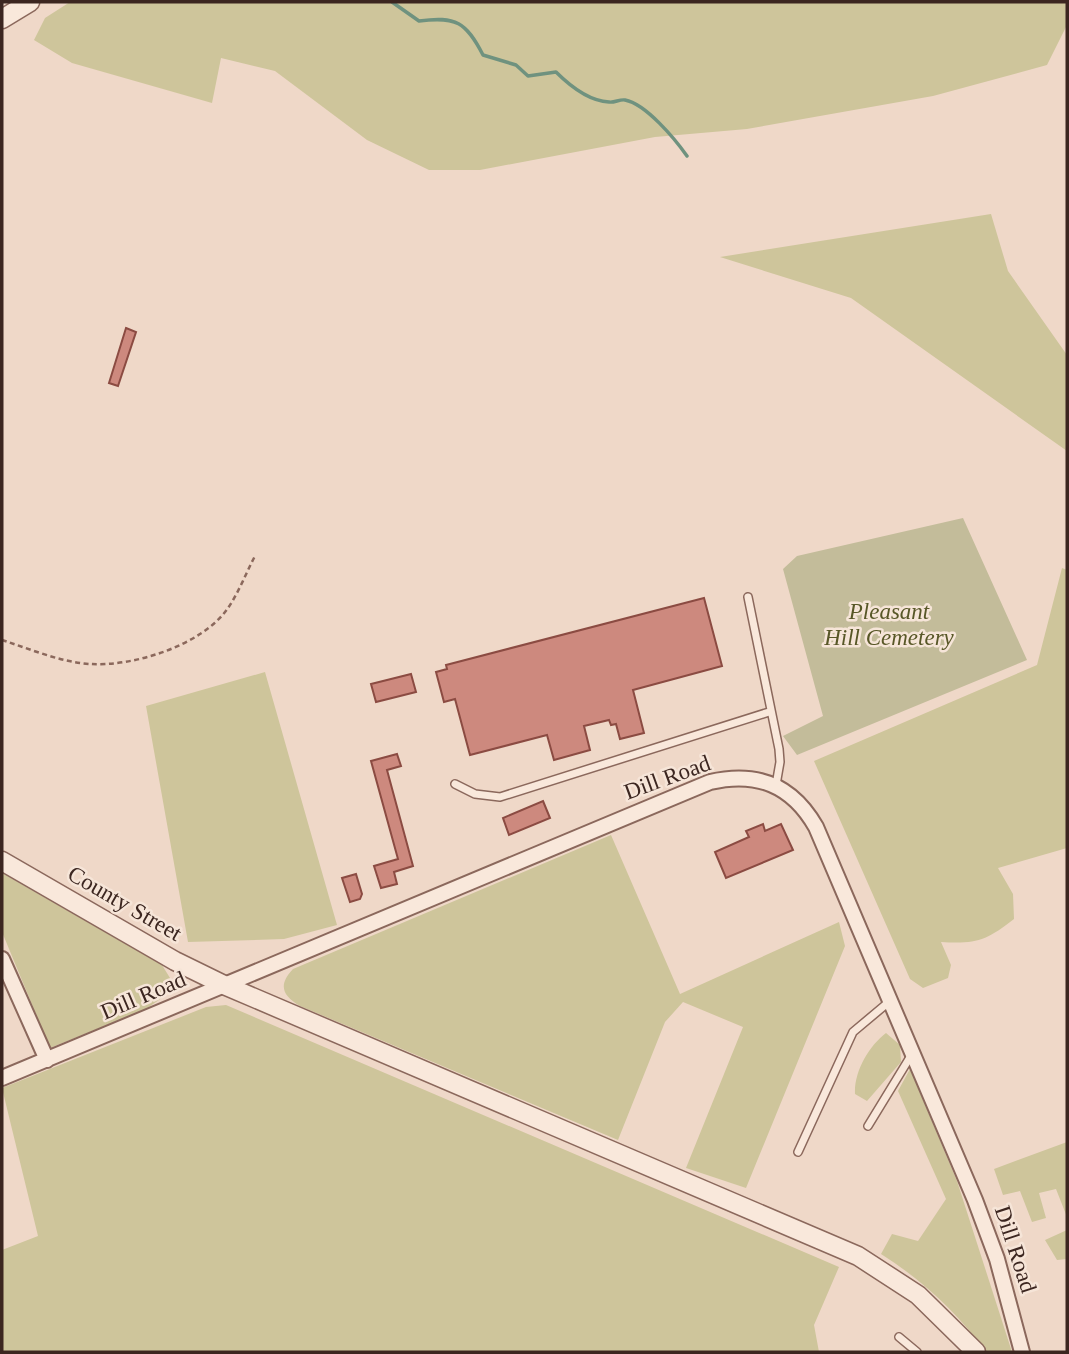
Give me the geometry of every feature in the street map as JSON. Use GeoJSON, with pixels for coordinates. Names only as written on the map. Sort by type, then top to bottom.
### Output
{"type":"FeatureCollection","features":[{"type":"Feature","properties":{"kind":"street"},"geometry":{"type":"LineString","coordinates":[[2,19],[30,2]]}},
{"type":"Feature","properties":{"kind":"street","name":"Dill Road"},"geometry":{"type":"LineString","coordinates":[[2,1079],[710,782],[743,777],[776,785],[796,799],[816,827],[975,1200],[1000,1271],[1022,1352]]}},
{"type":"Feature","properties":{"kind":"street","name":"County Street"},"geometry":{"type":"LineString","coordinates":[[2,861],[175,961],[224,985],[859,1256],[918,1295],[976,1352]]}},
{"type":"Feature","properties":{"kind":"street"},"geometry":{"type":"LineString","coordinates":[[2,959],[47,1060]]}},
{"type":"Feature","properties":{"kind":"lane"},"geometry":{"type":"LineString","coordinates":[[748,597],[780,762],[776,785]]}},
{"type":"Feature","properties":{"kind":"lane"},"geometry":{"type":"LineString","coordinates":[[455,783],[475,794],[500,797],[769,712]]}},
{"type":"Feature","properties":{"kind":"lane"},"geometry":{"type":"LineString","coordinates":[[798,1152],[853,1032],[891,1001]]}},
{"type":"Feature","properties":{"kind":"lane"},"geometry":{"type":"LineString","coordinates":[[868,1126],[913,1053]]}},
{"type":"Feature","properties":{"kind":"lane"},"geometry":{"type":"LineString","coordinates":[[899,1337],[916,1352]]}},
{"type":"Feature","properties":{"kind":"path"},"geometry":{"type":"LineString","coordinates":[[2,640],[88,664],[121,664],[181,644],[198,637],[228,609],[255,555]]}},
{"type":"Feature","properties":{"kind":"shaded area"},"geometry":{"type":"Polygon","coordinates":[[[70,2],[1067,2],[1067,25],[1047,65],[933,96],[747,129],[655,137],[480,170],[429,170],[367,140],[275,71],[221,58],[212,103],[72,63],[34,40],[45,18],[70,2]]]}},
{"type":"Feature","properties":{"kind":"shaded area"},"geometry":{"type":"Polygon","coordinates":[[[991,214],[1008,271],[1067,355],[1067,451],[851,298],[720,257],[991,214]]]}},
{"type":"Feature","properties":{"kind":"shaded area"},"geometry":{"type":"Polygon","coordinates":[[[1062,568],[1067,570],[1067,848],[998,868],[1013,894],[1014,919],[980,939],[941,942],[951,965],[948,978],[923,988],[910,979],[814,761],[1037,665],[1062,568]]]}},
{"type":"Feature","properties":{"kind":"shaded area"},"geometry":{"type":"Polygon","coordinates":[[[265,672],[337,925],[284,939],[188,942],[146,706],[265,672]]]}},
{"type":"Feature","properties":{"kind":"shaded area"},"geometry":{"type":"Polygon","coordinates":[[[611,835],[680,994],[839,922],[845,946],[746,1188],[686,1168],[743,1027],[683,1002],[665,1022],[618,1140],[300,1006],[289,998],[284,989],[285,980],[293,969],[611,835]]]}},
{"type":"Feature","properties":{"kind":"shaded area"},"geometry":{"type":"Polygon","coordinates":[[[2,873],[162,965],[170,978],[166,995],[146,1009],[50,1048],[2,932],[2,873]]]}},
{"type":"Feature","properties":{"kind":"shaded area"},"geometry":{"type":"Polygon","coordinates":[[[226,1005],[839,1267],[814,1325],[819,1352],[2,1352],[2,1250],[38,1236],[2,1088],[206,1007],[226,1005]]]}},
{"type":"Feature","properties":{"kind":"shaded area"},"geometry":{"type":"Polygon","coordinates":[[[886,1033],[900,1045],[901,1062],[867,1101],[855,1094],[857,1077],[868,1052],[886,1033]]]}},
{"type":"Feature","properties":{"kind":"shaded area"},"geometry":{"type":"Polygon","coordinates":[[[910,1069],[957,1181],[1012,1352],[986,1352],[938,1298],[881,1254],[892,1234],[918,1241],[946,1199],[898,1091],[910,1069]]]}},
{"type":"Feature","properties":{"kind":"shaded area"},"geometry":{"type":"Polygon","coordinates":[[[1067,1142],[1067,1217],[1056,1189],[1039,1193],[1046,1218],[1032,1222],[1020,1191],[1003,1195],[994,1169],[1067,1142]]]}},
{"type":"Feature","properties":{"kind":"shaded area"},"geometry":{"type":"Polygon","coordinates":[[[1067,1230],[1067,1259],[1057,1260],[1045,1240],[1067,1230]]]}},
{"type":"Feature","properties":{"kind":"green space","name":"Pleasant Hill Cemetery"},"geometry":{"type":"Polygon","coordinates":[[[963,518],[1027,660],[797,755],[783,736],[823,716],[783,569],[797,556],[963,518]]]}},
{"type":"Feature","properties":{"kind":"building"},"geometry":{"type":"Polygon","coordinates":[[[126,328],[136,332],[118,386],[109,383],[126,328]]]}},
{"type":"Feature","properties":{"kind":"building"},"geometry":{"type":"Polygon","coordinates":[[[704,598],[722,666],[633,690],[644,733],[620,739],[616,724],[611,725],[609,720],[584,726],[590,750],[554,760],[547,735],[470,755],[455,699],[444,702],[436,672],[447,669],[446,665],[704,598]]]}},
{"type":"Feature","properties":{"kind":"building"},"geometry":{"type":"Polygon","coordinates":[[[411,674],[416,692],[376,702],[371,684],[411,674]]]}},
{"type":"Feature","properties":{"kind":"building"},"geometry":{"type":"Polygon","coordinates":[[[397,754],[401,766],[387,770],[413,866],[394,872],[397,884],[381,888],[374,866],[398,859],[371,761],[397,754]]]}},
{"type":"Feature","properties":{"kind":"building"},"geometry":{"type":"Polygon","coordinates":[[[543,801],[550,818],[509,835],[503,818],[543,801]]]}},
{"type":"Feature","properties":{"kind":"building"},"geometry":{"type":"Polygon","coordinates":[[[763,824],[765,831],[781,824],[793,850],[726,878],[715,852],[749,837],[746,831],[763,824]]]}},
{"type":"Feature","properties":{"kind":"building"},"geometry":{"type":"Polygon","coordinates":[[[356,874],[362,894],[360,899],[350,902],[342,878],[356,874]]]}},
{"type":"Feature","properties":{"kind":"waterway"},"geometry":{"type":"LineString","coordinates":[[392,2],[419,21],[442,20],[458,24],[471,35],[483,55],[516,65],[528,76],[556,72],[573,87],[594,99],[611,102],[625,100],[633,103],[659,123],[687,156]]}}]}
